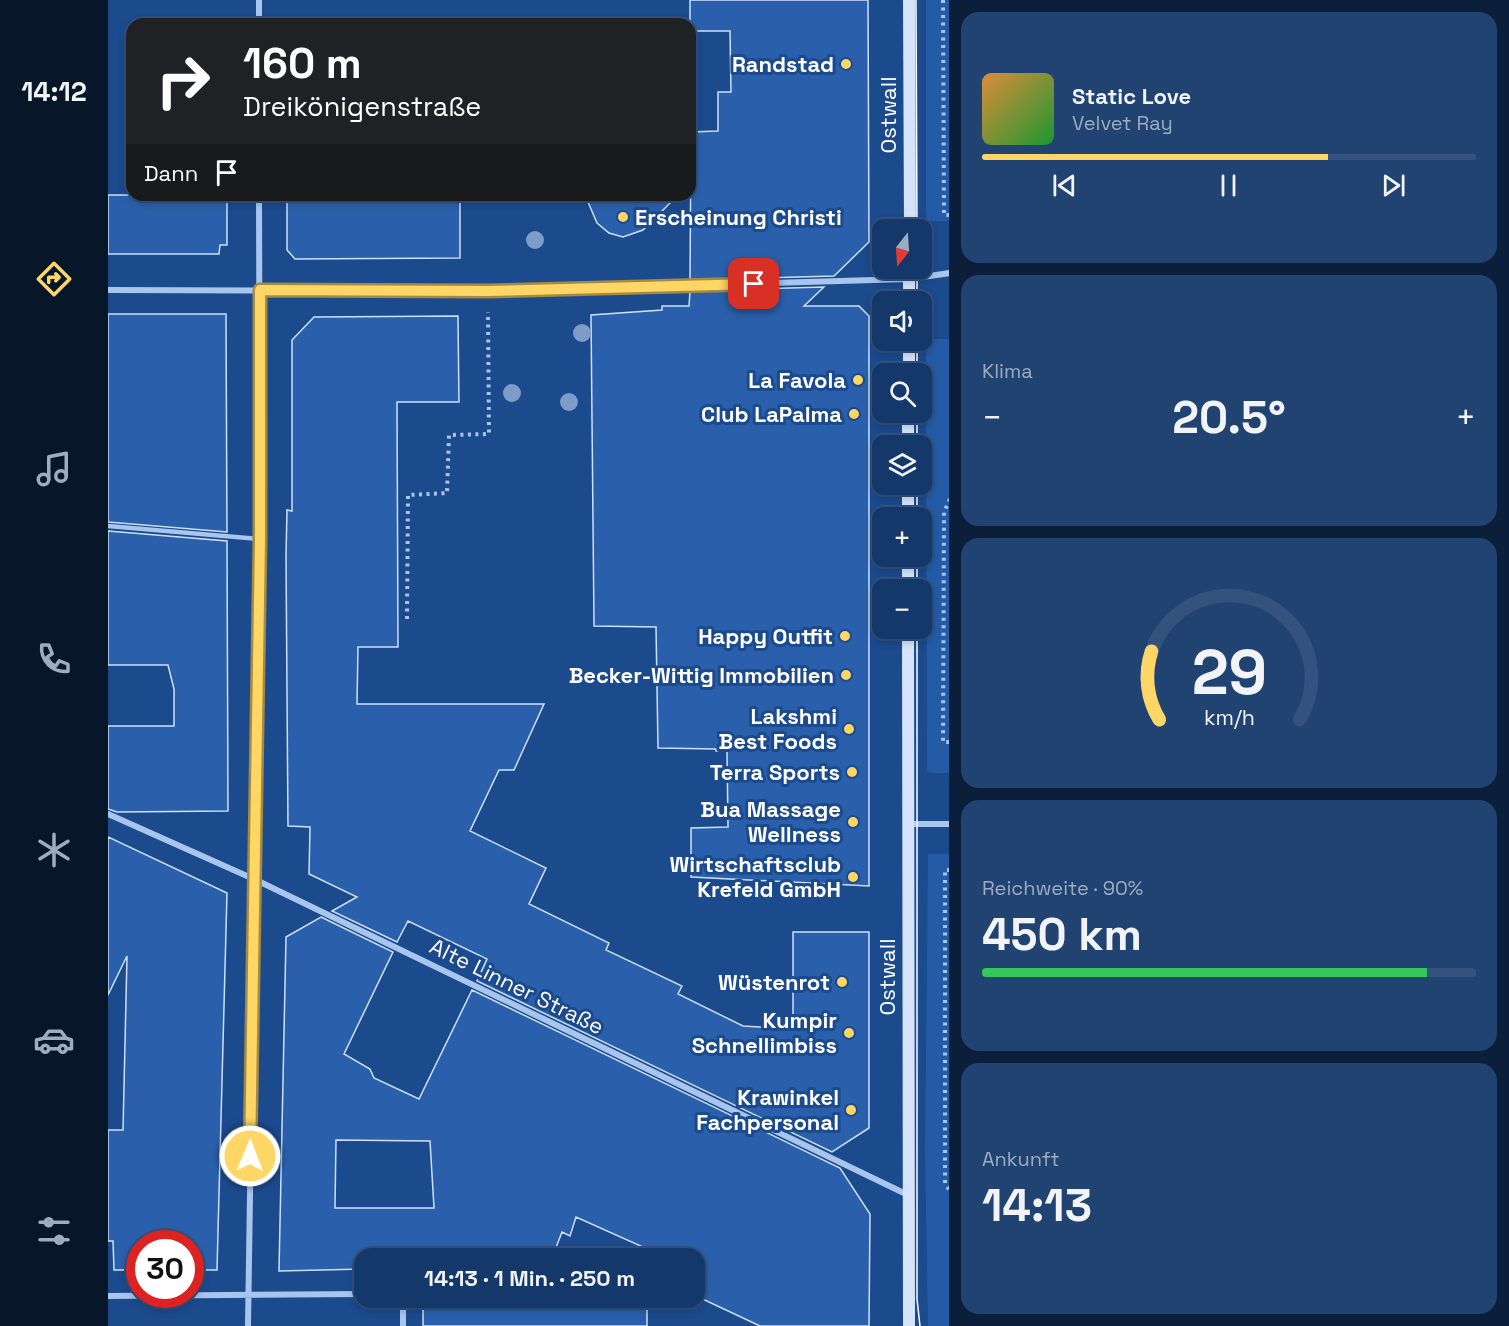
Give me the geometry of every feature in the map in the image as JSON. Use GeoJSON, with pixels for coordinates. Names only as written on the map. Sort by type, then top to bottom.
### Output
{"type":"FeatureCollection","features":[{"type":"Feature","properties":{"kind":"street"},"geometry":{"type":"LineString","coordinates":[[259,0],[259,18]]}},
{"type":"Feature","properties":{"kind":"street","name":"Ostwall"},"geometry":{"type":"LineString","coordinates":[[909,0],[910,219]]}},
{"type":"Feature","properties":{"kind":"street"},"geometry":{"type":"LineString","coordinates":[[248,1326],[260,539],[260,201]]}},
{"type":"Feature","properties":{"kind":"street"},"geometry":{"type":"LineString","coordinates":[[932,273],[949,273]]}},
{"type":"Feature","properties":{"kind":"street"},"geometry":{"type":"LineString","coordinates":[[108,290],[488,291],[872,275]]}},
{"type":"Feature","properties":{"kind":"street","name":"Ostwall"},"geometry":{"type":"LineString","coordinates":[[908,639],[909,1326]]}},
{"type":"Feature","properties":{"kind":"street","name":"Alte Linner Straße"},"geometry":{"type":"LineString","coordinates":[[108,814],[256,880],[908,1195]]}},
{"type":"Feature","properties":{"kind":"street"},"geometry":{"type":"LineString","coordinates":[[908,824],[949,824]]}},
{"type":"Feature","properties":{"kind":"street"},"geometry":{"type":"LineString","coordinates":[[108,1296],[354,1294]]}},
{"type":"Feature","properties":{"kind":"street"},"geometry":{"type":"LineString","coordinates":[[403,1308],[403,1326]]}},
{"type":"Feature","properties":{"kind":"lane"},"geometry":{"type":"LineString","coordinates":[[108,526],[260,539]]}},
{"type":"Feature","properties":{"kind":"path"},"geometry":{"type":"LineString","coordinates":[[943,0],[944,215],[949,215]]}},
{"type":"Feature","properties":{"kind":"path"},"geometry":{"type":"LineString","coordinates":[[944,54],[949,53]]}},
{"type":"Feature","properties":{"kind":"path"},"geometry":{"type":"LineString","coordinates":[[407,619],[408,495],[447,493],[449,435],[489,434],[488,291]]}},
{"type":"Feature","properties":{"kind":"path"},"geometry":{"type":"LineString","coordinates":[[949,501],[944,512],[943,742],[949,742]]}},
{"type":"Feature","properties":{"kind":"path"},"geometry":{"type":"LineString","coordinates":[[949,870],[945,870],[945,1183],[949,1189]]}},
{"type":"Feature","properties":{"kind":"shaded area"},"geometry":{"type":"Polygon","coordinates":[[[926,0],[949,0],[949,221],[926,219],[926,0]]]}},
{"type":"Feature","properties":{"kind":"shaded area"},"geometry":{"type":"Polygon","coordinates":[[[932,339],[949,339],[949,773],[927,771],[927,639],[932,639],[932,579],[927,579],[927,567],[932,567],[932,507],[926,507],[926,495],[932,495],[932,435],[926,435],[926,423],[932,423],[932,363],[926,363],[926,351],[932,351],[932,339]]]}},
{"type":"Feature","properties":{"kind":"shaded area"},"geometry":{"type":"Polygon","coordinates":[[[928,854],[949,854],[949,1326],[928,1326],[925,1152],[928,854]]]}},
{"type":"Feature","properties":{"kind":"building"},"geometry":{"type":"Polygon","coordinates":[[[690,0],[868,0],[869,242],[834,276],[690,280],[691,201],[696,201],[696,132],[718,131],[718,92],[731,92],[730,31],[696,31],[696,18],[690,18],[690,0]]]}},
{"type":"Feature","properties":{"kind":"building"},"geometry":{"type":"Polygon","coordinates":[[[108,195],[126,195],[126,201],[227,201],[227,245],[220,245],[219,254],[108,254],[108,195]]]}},
{"type":"Feature","properties":{"kind":"building"},"geometry":{"type":"Polygon","coordinates":[[[287,201],[460,201],[460,258],[295,259],[287,250],[287,201]]]}},
{"type":"Feature","properties":{"kind":"building","name":"Erscheinung Christi"},"geometry":{"type":"Polygon","coordinates":[[[588,201],[672,201],[643,230],[623,237],[609,233],[597,223],[588,201]]]}},
{"type":"Feature","properties":{"kind":"building"},"geometry":{"type":"Polygon","coordinates":[[[824,287],[804,306],[859,306],[869,316],[869,886],[691,877],[691,828],[728,827],[727,751],[658,748],[656,627],[594,626],[591,315],[662,310],[662,306],[689,306],[690,291],[824,287]]]}},
{"type":"Feature","properties":{"kind":"building"},"geometry":{"type":"Polygon","coordinates":[[[108,314],[226,314],[227,532],[108,522],[108,314]]]}},
{"type":"Feature","properties":{"kind":"building"},"geometry":{"type":"Polygon","coordinates":[[[458,316],[459,402],[397,402],[398,647],[358,647],[357,704],[544,704],[514,770],[499,770],[470,831],[546,868],[529,904],[609,943],[606,950],[682,986],[678,994],[743,1026],[793,1029],[793,932],[869,932],[869,1128],[832,1152],[477,981],[487,959],[408,921],[397,942],[332,911],[357,897],[309,874],[310,827],[288,826],[286,556],[287,510],[292,511],[292,340],[314,317],[458,316]]]}},
{"type":"Feature","properties":{"kind":"building"},"geometry":{"type":"Polygon","coordinates":[[[108,531],[227,541],[228,811],[117,812],[108,809],[108,726],[174,726],[174,689],[168,665],[108,665],[108,531]]]}},
{"type":"Feature","properties":{"kind":"building"},"geometry":{"type":"Polygon","coordinates":[[[108,837],[227,893],[217,1270],[204,1270],[204,1230],[126,1230],[126,1270],[114,1270],[113,1241],[108,1241],[108,1130],[123,1130],[127,956],[108,995],[108,837]]]}},
{"type":"Feature","properties":{"kind":"building"},"geometry":{"type":"Polygon","coordinates":[[[321,917],[393,952],[344,1054],[370,1069],[374,1078],[419,1099],[472,990],[840,1168],[870,1214],[869,1326],[760,1326],[705,1300],[705,1248],[645,1248],[576,1217],[570,1236],[562,1232],[556,1248],[354,1248],[354,1269],[279,1271],[286,937],[321,917]],[[336,1140],[335,1208],[434,1208],[430,1141],[336,1140]]]}},
{"type":"Feature","properties":{"kind":"building"},"geometry":{"type":"Polygon","coordinates":[[[423,1308],[647,1308],[647,1326],[423,1326],[423,1308]]]}},
{"type":"Feature","properties":{"kind":"tram line"},"geometry":{"type":"LineString","coordinates":[[916,0],[917,219]]}},
{"type":"Feature","properties":{"kind":"tram line"},"geometry":{"type":"LineString","coordinates":[[917,279],[917,291]]}},
{"type":"Feature","properties":{"kind":"tram line"},"geometry":{"type":"LineString","coordinates":[[917,351],[917,363]]}},
{"type":"Feature","properties":{"kind":"tram line"},"geometry":{"type":"LineString","coordinates":[[917,423],[917,435]]}},
{"type":"Feature","properties":{"kind":"tram line"},"geometry":{"type":"LineString","coordinates":[[917,495],[917,507]]}},
{"type":"Feature","properties":{"kind":"tram line"},"geometry":{"type":"LineString","coordinates":[[917,567],[917,579]]}},
{"type":"Feature","properties":{"kind":"tram line"},"geometry":{"type":"LineString","coordinates":[[917,639],[917,1299],[920,1326]]}},
{"type":"Feature","properties":{"kind":"place","name":"Randstad"},"geometry":{"type":"Point","coordinates":[846,64]}},
{"type":"Feature","properties":{"kind":"place","name":"Erscheinung Christi"},"geometry":{"type":"Point","coordinates":[623,217]}},
{"type":"Feature","properties":{"kind":"place","name":"La Favola"},"geometry":{"type":"Point","coordinates":[858,380]}},
{"type":"Feature","properties":{"kind":"place","name":"Club LaPalma"},"geometry":{"type":"Point","coordinates":[854,414]}},
{"type":"Feature","properties":{"kind":"place","name":"Happy Outfit"},"geometry":{"type":"Point","coordinates":[845,636]}},
{"type":"Feature","properties":{"kind":"place","name":"Becker-Wittig Immobilien"},"geometry":{"type":"Point","coordinates":[846,675]}},
{"type":"Feature","properties":{"kind":"place","name":"Lakshmi Best Foods"},"geometry":{"type":"Point","coordinates":[849,729]}},
{"type":"Feature","properties":{"kind":"place","name":"Terra Sports"},"geometry":{"type":"Point","coordinates":[852,772]}},
{"type":"Feature","properties":{"kind":"place","name":"Bua Massage Wellness"},"geometry":{"type":"Point","coordinates":[853,822]}},
{"type":"Feature","properties":{"kind":"place","name":"Wirtschaftsclub Krefeld GmbH"},"geometry":{"type":"Point","coordinates":[853,877]}},
{"type":"Feature","properties":{"kind":"place","name":"Wüstenrot"},"geometry":{"type":"Point","coordinates":[842,982]}},
{"type":"Feature","properties":{"kind":"place","name":"Kumpir Schnellimbiss"},"geometry":{"type":"Point","coordinates":[849,1033]}},
{"type":"Feature","properties":{"kind":"place","name":"Krawinkel Fachpersonal"},"geometry":{"type":"Point","coordinates":[851,1110]}},
{"type":"Feature","properties":{"kind":"route"},"geometry":{"type":"LineString","coordinates":[[250,1156],[260,539],[260,290],[488,291],[754,284]]}}]}
